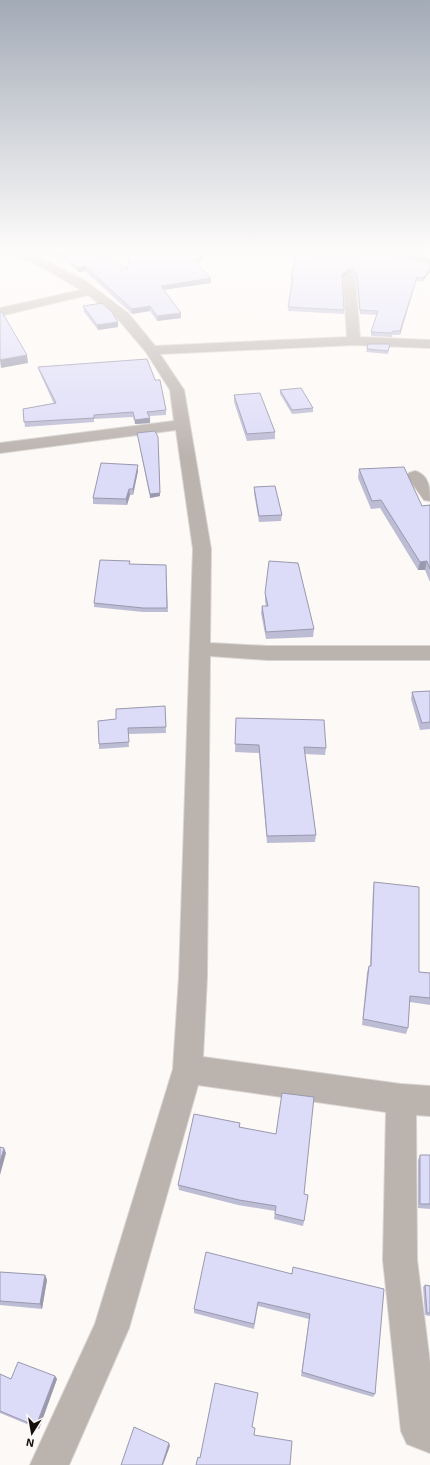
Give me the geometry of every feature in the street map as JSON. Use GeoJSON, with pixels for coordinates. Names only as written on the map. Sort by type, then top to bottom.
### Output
{"type":"FeatureCollection","features":[{"type":"Feature","properties":{"kind":"street"},"geometry":{"type":"LineString","coordinates":[[49,1465],[111,1328],[188,1069],[193,977],[202,549],[177,390],[151,350],[127,320]]}},
{"type":"Feature","properties":{"kind":"street"},"geometry":{"type":"LineString","coordinates":[[352,320],[354,341]]}},
{"type":"Feature","properties":{"kind":"street"},"geometry":{"type":"LineString","coordinates":[[151,350],[354,341],[430,344]]}},
{"type":"Feature","properties":{"kind":"street"},"geometry":{"type":"LineString","coordinates":[[0,448],[182,425]]}},
{"type":"Feature","properties":{"kind":"street"},"geometry":{"type":"LineString","coordinates":[[415,476],[430,496]]}},
{"type":"Feature","properties":{"kind":"street"},"geometry":{"type":"LineString","coordinates":[[200,649],[266,653],[430,653]]}},
{"type":"Feature","properties":{"kind":"street"},"geometry":{"type":"LineString","coordinates":[[188,1069],[416,1100],[400,1260],[420,1431],[430,1434]]}},
{"type":"Feature","properties":{"kind":"building"},"geometry":{"type":"Polygon","coordinates":[[[0,320],[7,320],[27,355],[0,360],[0,320]]]}},
{"type":"Feature","properties":{"kind":"building"},"geometry":{"type":"Polygon","coordinates":[[[94,320],[117,320],[118,322],[97,325],[94,320]]]}},
{"type":"Feature","properties":{"kind":"building"},"geometry":{"type":"Polygon","coordinates":[[[375,320],[403,320],[400,331],[393,331],[392,333],[371,332],[375,320]]]}},
{"type":"Feature","properties":{"kind":"building"},"geometry":{"type":"Polygon","coordinates":[[[368,344],[390,344],[388,351],[367,349],[368,344]]]}},
{"type":"Feature","properties":{"kind":"building"},"geometry":{"type":"Polygon","coordinates":[[[147,359],[155,380],[160,380],[166,410],[147,412],[150,418],[135,420],[133,412],[94,415],[94,418],[24,422],[23,409],[56,403],[38,367],[147,359]]]}},
{"type":"Feature","properties":{"kind":"building"},"geometry":{"type":"Polygon","coordinates":[[[301,388],[313,408],[292,410],[280,390],[301,388]]]}},
{"type":"Feature","properties":{"kind":"building"},"geometry":{"type":"Polygon","coordinates":[[[260,393],[275,432],[247,434],[234,395],[260,393]]]}},
{"type":"Feature","properties":{"kind":"building"},"geometry":{"type":"Polygon","coordinates":[[[155,431],[158,437],[160,493],[150,494],[137,433],[155,431]]]}},
{"type":"Feature","properties":{"kind":"building"},"geometry":{"type":"Polygon","coordinates":[[[101,463],[138,465],[133,489],[129,489],[126,499],[93,498],[101,463]]]}},
{"type":"Feature","properties":{"kind":"building"},"geometry":{"type":"Polygon","coordinates":[[[404,467],[422,506],[430,505],[430,569],[427,561],[420,562],[381,500],[372,501],[359,469],[404,467]]]}},
{"type":"Feature","properties":{"kind":"building"},"geometry":{"type":"Polygon","coordinates":[[[275,486],[282,515],[259,516],[254,487],[275,486]]]}},
{"type":"Feature","properties":{"kind":"building"},"geometry":{"type":"Polygon","coordinates":[[[100,560],[130,561],[129,564],[166,565],[167,608],[143,608],[94,603],[100,560]]]}},
{"type":"Feature","properties":{"kind":"building"},"geometry":{"type":"Polygon","coordinates":[[[269,561],[298,563],[314,629],[266,632],[262,606],[268,606],[265,593],[269,561]]]}},
{"type":"Feature","properties":{"kind":"building"},"geometry":{"type":"Polygon","coordinates":[[[430,691],[430,722],[422,723],[412,692],[430,691]]]}},
{"type":"Feature","properties":{"kind":"building"},"geometry":{"type":"Polygon","coordinates":[[[165,706],[166,727],[128,728],[129,742],[99,744],[98,721],[116,719],[116,709],[165,706]]]}},
{"type":"Feature","properties":{"kind":"building"},"geometry":{"type":"Polygon","coordinates":[[[236,718],[324,720],[326,748],[304,747],[316,835],[267,836],[259,745],[235,744],[236,718]]]}},
{"type":"Feature","properties":{"kind":"building"},"geometry":{"type":"Polygon","coordinates":[[[374,882],[419,887],[419,972],[430,973],[430,998],[410,996],[408,1028],[363,1019],[369,966],[371,966],[374,882]]]}},
{"type":"Feature","properties":{"kind":"building"},"geometry":{"type":"Polygon","coordinates":[[[282,1093],[314,1097],[304,1194],[308,1195],[304,1221],[275,1214],[276,1206],[239,1200],[178,1185],[194,1114],[240,1123],[239,1127],[276,1134],[282,1093]]]}},
{"type":"Feature","properties":{"kind":"building"},"geometry":{"type":"Polygon","coordinates":[[[0,1147],[4,1148],[0,1162],[0,1147]]]}},
{"type":"Feature","properties":{"kind":"building"},"geometry":{"type":"Polygon","coordinates":[[[420,1155],[430,1155],[430,1204],[420,1204],[420,1155]]]}},
{"type":"Feature","properties":{"kind":"building"},"geometry":{"type":"Polygon","coordinates":[[[206,1252],[292,1274],[293,1267],[384,1289],[375,1394],[302,1372],[310,1314],[258,1302],[254,1324],[194,1309],[206,1252]]]}},
{"type":"Feature","properties":{"kind":"building"},"geometry":{"type":"Polygon","coordinates":[[[0,1272],[45,1275],[40,1304],[0,1301],[0,1272]]]}},
{"type":"Feature","properties":{"kind":"building"},"geometry":{"type":"Polygon","coordinates":[[[425,1285],[430,1286],[430,1313],[427,1313],[425,1285]]]}},
{"type":"Feature","properties":{"kind":"building"},"geometry":{"type":"Polygon","coordinates":[[[18,1362],[55,1376],[36,1426],[0,1411],[0,1374],[11,1379],[18,1362]]]}},
{"type":"Feature","properties":{"kind":"building"},"geometry":{"type":"Polygon","coordinates":[[[215,1383],[258,1393],[252,1427],[255,1428],[254,1435],[292,1441],[290,1465],[196,1465],[198,1457],[200,1458],[215,1383]]]}},
{"type":"Feature","properties":{"kind":"building"},"geometry":{"type":"Polygon","coordinates":[[[134,1427],[169,1443],[162,1465],[121,1465],[134,1427]]]}}]}
